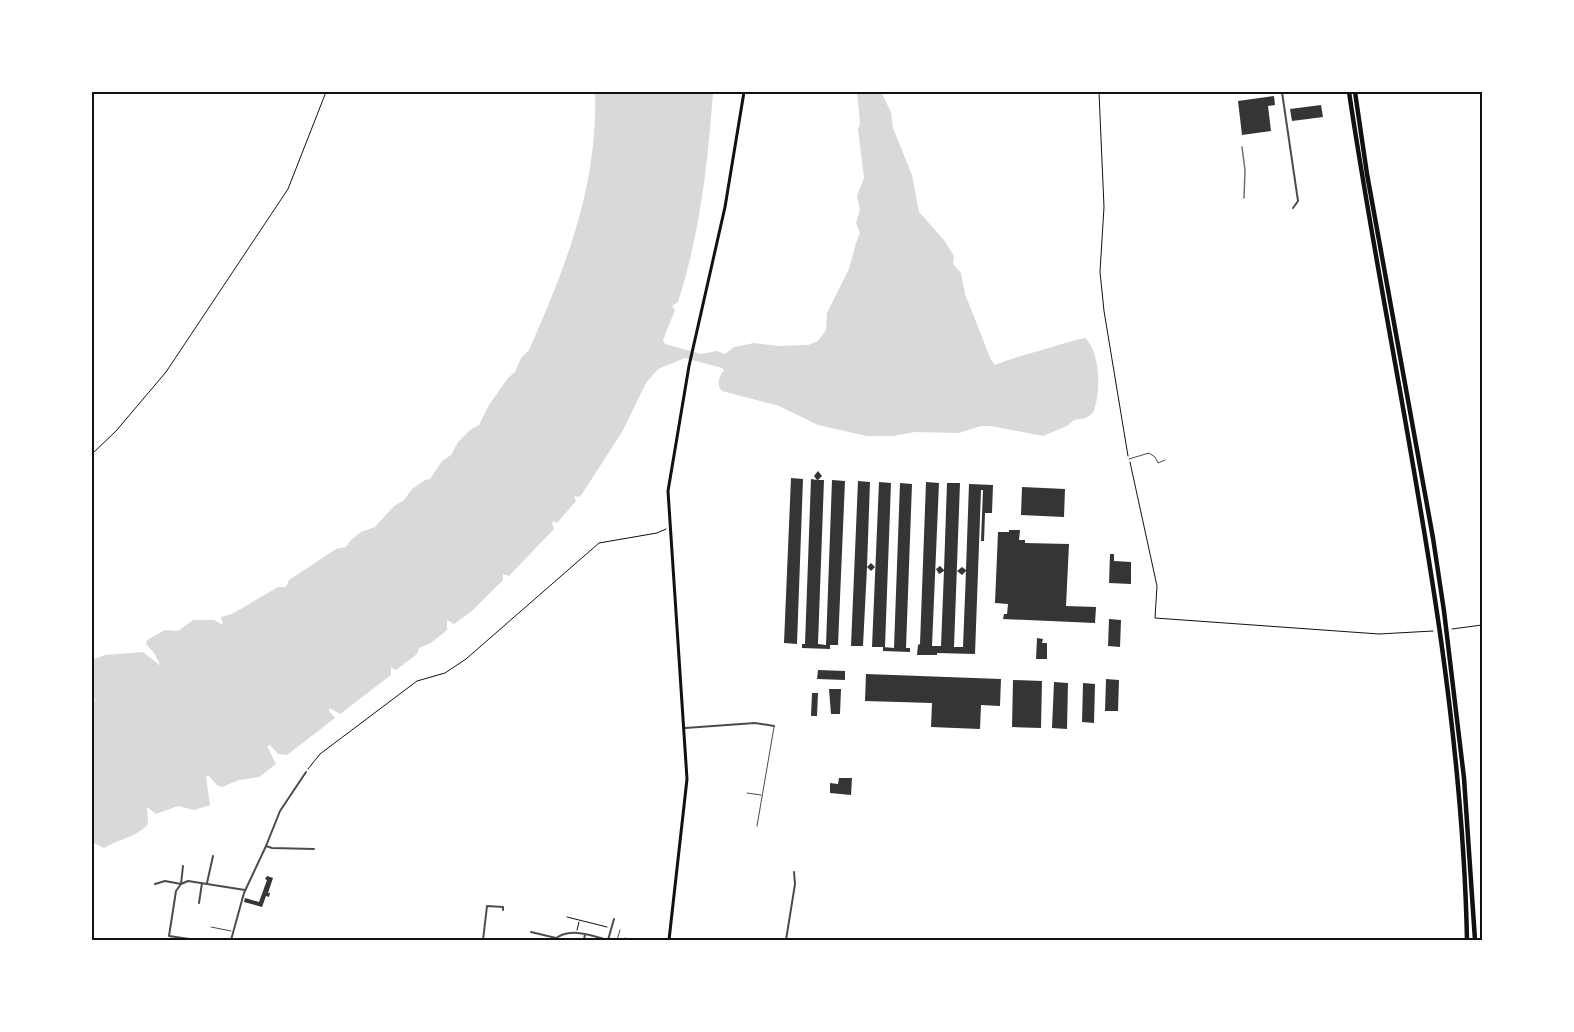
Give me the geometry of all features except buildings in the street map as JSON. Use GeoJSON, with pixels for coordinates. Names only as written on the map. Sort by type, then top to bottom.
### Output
{"type":"FeatureCollection","features":[{"type":"Feature","properties":{"kind":"highway"},"geometry":{"type":"LineString","coordinates":[[1349,92],[1438,612],[1458,775],[1467,940]]}},
{"type":"Feature","properties":{"kind":"highway"},"geometry":{"type":"LineString","coordinates":[[1355,92],[1444,611],[1464,778],[1475,940]]}},
{"type":"Feature","properties":{"kind":"main road"},"geometry":{"type":"LineString","coordinates":[[669,940],[686,786],[668,529],[669,480],[689,366],[718,240],[744,92]]}},
{"type":"Feature","properties":{"kind":"street"},"geometry":{"type":"LineString","coordinates":[[1282,92],[1298,201],[1293,208]]}},
{"type":"Feature","properties":{"kind":"street"},"geometry":{"type":"LineString","coordinates":[[683,728],[755,723],[774,726]]}},
{"type":"Feature","properties":{"kind":"street"},"geometry":{"type":"LineString","coordinates":[[231,940],[245,890],[282,808],[306,772]]}},
{"type":"Feature","properties":{"kind":"street"},"geometry":{"type":"LineString","coordinates":[[266,846],[314,849]]}},
{"type":"Feature","properties":{"kind":"street"},"geometry":{"type":"LineString","coordinates":[[207,884],[213,856]]}},
{"type":"Feature","properties":{"kind":"street"},"geometry":{"type":"LineString","coordinates":[[181,884],[183,866]]}},
{"type":"Feature","properties":{"kind":"street"},"geometry":{"type":"LineString","coordinates":[[786,940],[795,885],[794,872]]}},
{"type":"Feature","properties":{"kind":"street"},"geometry":{"type":"LineString","coordinates":[[155,884],[165,881],[181,884]]}},
{"type":"Feature","properties":{"kind":"street"},"geometry":{"type":"LineString","coordinates":[[196,940],[169,936],[176,891],[181,884],[187,881],[245,890]]}},
{"type":"Feature","properties":{"kind":"street"},"geometry":{"type":"LineString","coordinates":[[199,903],[202,883]]}},
{"type":"Feature","properties":{"kind":"street"},"geometry":{"type":"LineString","coordinates":[[483,940],[487,906],[503,907],[502,910]]}},
{"type":"Feature","properties":{"kind":"street"},"geometry":{"type":"LineString","coordinates":[[531,932],[555,939],[567,932],[576,932],[608,940],[614,920]]}},
{"type":"Feature","properties":{"kind":"street"},"geometry":{"type":"LineString","coordinates":[[584,940],[585,934]]}},
{"type":"Feature","properties":{"kind":"lane"},"geometry":{"type":"LineString","coordinates":[[1129,459],[1149,453],[1158,463],[1165,460]]}},
{"type":"Feature","properties":{"kind":"lane"},"geometry":{"type":"LineString","coordinates":[[758,826],[774,726]]}},
{"type":"Feature","properties":{"kind":"lane"},"geometry":{"type":"LineString","coordinates":[[747,793],[763,796]]}},
{"type":"Feature","properties":{"kind":"lane"},"geometry":{"type":"LineString","coordinates":[[211,927],[233,931]]}},
{"type":"Feature","properties":{"kind":"lane"},"geometry":{"type":"LineString","coordinates":[[617,940],[620,930]]}},
{"type":"Feature","properties":{"kind":"path"},"geometry":{"type":"LineString","coordinates":[[92,454],[117,431],[166,372],[288,189],[326,92]]}},
{"type":"Feature","properties":{"kind":"path"},"geometry":{"type":"LineString","coordinates":[[1099,92],[1104,207],[1100,272],[1104,315],[1129,459],[1157,586],[1155,617],[1379,634],[1431,631]]}},
{"type":"Feature","properties":{"kind":"path"},"geometry":{"type":"LineString","coordinates":[[306,772],[320,754],[417,681],[445,673],[465,659],[599,543],[668,529]]}},
{"type":"Feature","properties":{"kind":"path"},"geometry":{"type":"LineString","coordinates":[[1456,628],[1482,625]]}},
{"type":"Feature","properties":{"kind":"path"},"geometry":{"type":"LineString","coordinates":[[567,916],[612,928]]}},
{"type":"Feature","properties":{"kind":"path"},"geometry":{"type":"LineString","coordinates":[[576,932],[579,920]]}},
{"type":"Feature","properties":{"kind":"shaded area"},"geometry":{"type":"Polygon","coordinates":[[[595,92],[713,92],[706,171],[697,224],[686,276],[678,302],[672,306],[675,310],[663,340],[665,344],[701,354],[717,351],[725,354],[734,347],[754,343],[779,346],[808,345],[818,341],[826,330],[827,313],[849,269],[860,233],[856,223],[860,210],[857,196],[864,178],[858,129],[860,123],[857,92],[881,92],[891,112],[893,128],[912,175],[919,212],[944,240],[954,256],[953,264],[961,273],[965,294],[991,360],[995,365],[1085,338],[1097,363],[1098,385],[1093,413],[1043,436],[981,426],[959,433],[915,432],[893,436],[867,436],[818,425],[779,406],[722,391],[719,383],[724,370],[722,368],[685,358],[658,369],[646,383],[622,432],[582,494],[579,497],[574,496],[576,501],[557,523],[554,521],[552,523],[554,529],[509,576],[503,574],[503,580],[472,611],[454,624],[447,620],[447,630],[431,643],[419,648],[417,654],[396,670],[391,667],[391,675],[340,714],[330,708],[329,711],[335,718],[287,755],[278,754],[270,745],[267,746],[276,764],[259,777],[239,780],[222,787],[206,776],[210,805],[194,810],[178,806],[156,814],[147,807],[148,824],[139,832],[104,848],[92,842],[92,700],[96,701],[92,695],[92,660],[105,655],[143,652],[161,666],[146,644],[147,640],[165,630],[178,631],[193,620],[214,620],[223,625],[221,617],[232,614],[278,587],[286,587],[289,580],[336,549],[346,547],[361,532],[375,527],[394,506],[404,500],[412,489],[430,479],[442,461],[451,455],[458,442],[479,425],[489,405],[529,350],[567,256],[585,193],[591,160],[595,127],[595,92]]]}},
{"type":"Feature","properties":{"kind":"railway"},"geometry":{"type":"LineString","coordinates":[[1242,147],[1245,170],[1244,198]]}}]}
